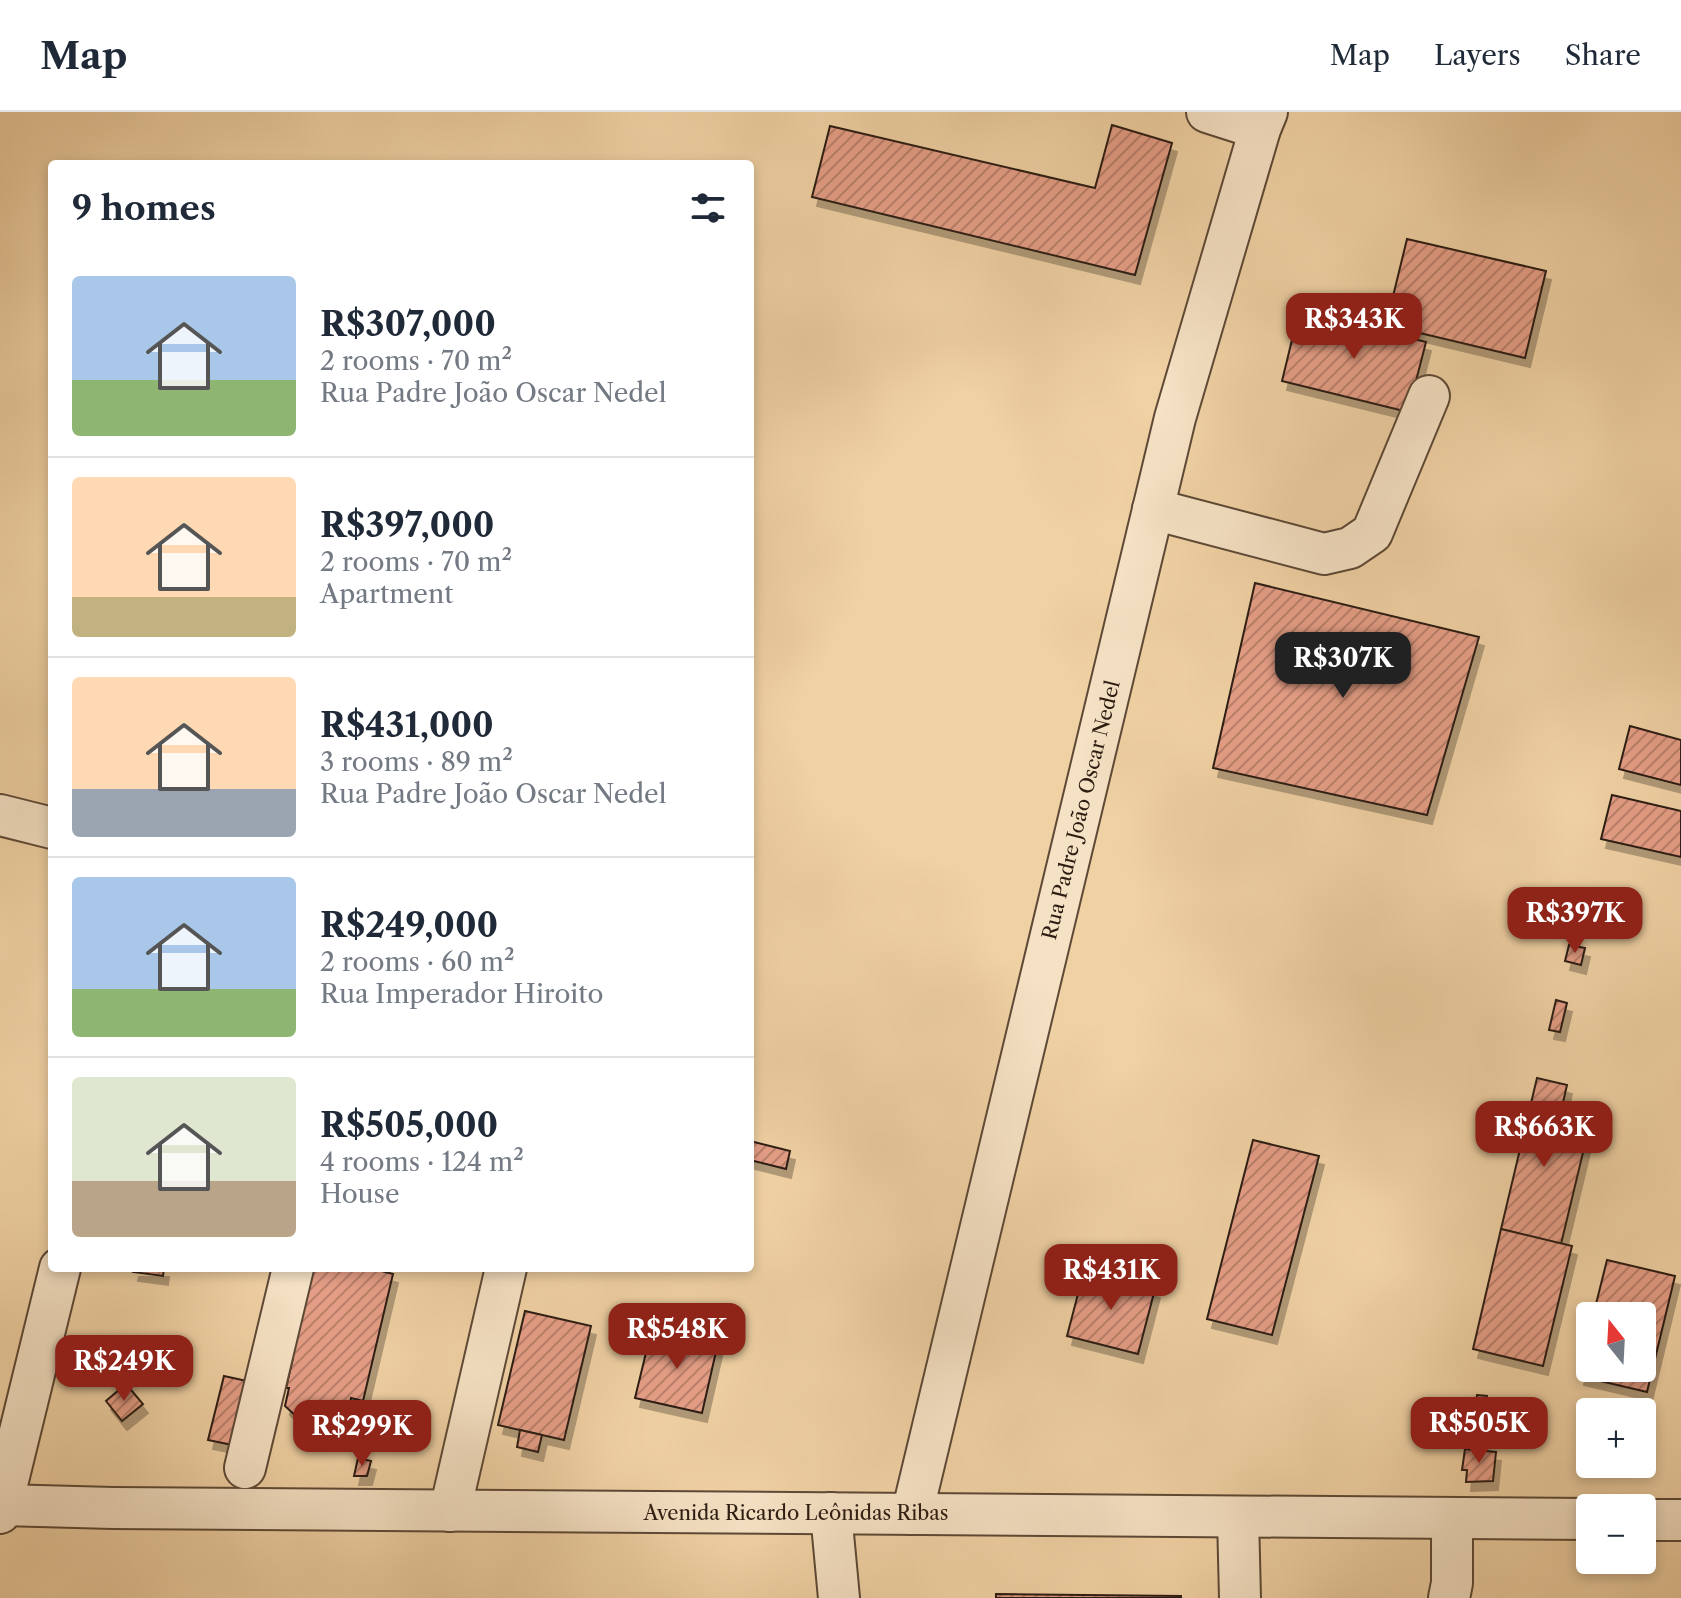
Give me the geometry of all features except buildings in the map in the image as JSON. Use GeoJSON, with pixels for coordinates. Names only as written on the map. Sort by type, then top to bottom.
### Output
{"type":"FeatureCollection","features":[{"type":"Feature","properties":{"kind":"street"},"geometry":{"type":"LineString","coordinates":[[1207,112],[1264,120]]}},
{"type":"Feature","properties":{"kind":"street","name":"Rua Padre João Oscar Nedel"},"geometry":{"type":"LineString","coordinates":[[912,1514],[1175,418],[1264,120]]}},
{"type":"Feature","properties":{"kind":"street"},"geometry":{"type":"LineString","coordinates":[[1153,509],[1324,554],[1350,548],[1372,533],[1429,396]]}},
{"type":"Feature","properties":{"kind":"street"},"geometry":{"type":"LineString","coordinates":[[0,815],[48,827]]}},
{"type":"Feature","properties":{"kind":"street"},"geometry":{"type":"LineString","coordinates":[[1,1509],[59,1272]]}},
{"type":"Feature","properties":{"kind":"street"},"geometry":{"type":"LineString","coordinates":[[245,1468],[292,1272]]}},
{"type":"Feature","properties":{"kind":"street"},"geometry":{"type":"LineString","coordinates":[[450,1511],[505,1272]]}},
{"type":"Feature","properties":{"kind":"street","name":"Avenida Ricardo Leônidas Ribas"},"geometry":{"type":"LineString","coordinates":[[1,1509],[1576,1519]]}},
{"type":"Feature","properties":{"kind":"street"},"geometry":{"type":"LineString","coordinates":[[831,1513],[839,1598]]}},
{"type":"Feature","properties":{"kind":"street"},"geometry":{"type":"LineString","coordinates":[[1238,1517],[1240,1598]]}},
{"type":"Feature","properties":{"kind":"street"},"geometry":{"type":"LineString","coordinates":[[1449,1598],[1452,1583],[1452,1518]]}},
{"type":"Feature","properties":{"kind":"street"},"geometry":{"type":"LineString","coordinates":[[1656,1520],[1681,1520]]}}]}
